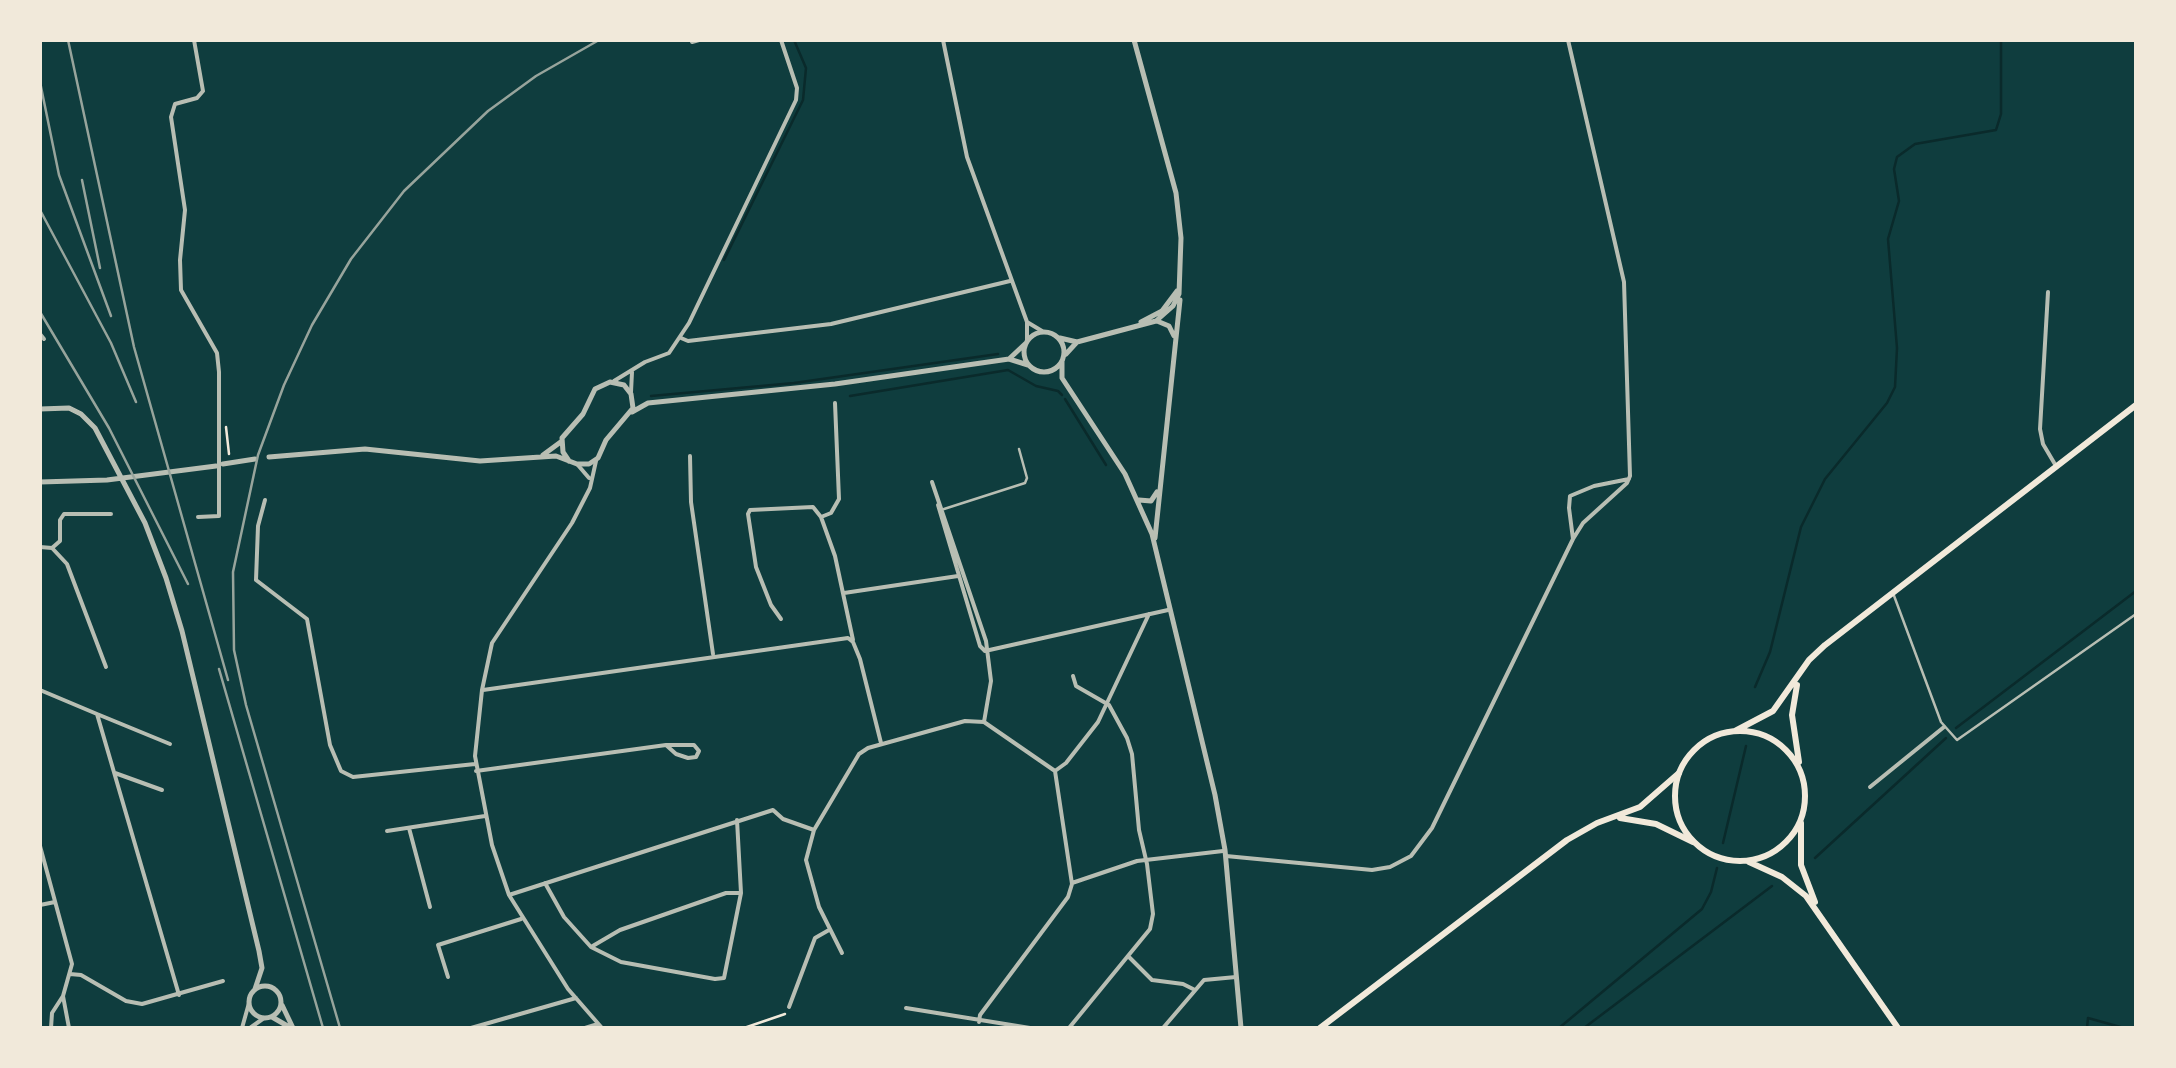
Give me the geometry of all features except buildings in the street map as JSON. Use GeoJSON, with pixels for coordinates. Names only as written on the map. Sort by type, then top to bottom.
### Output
{"type":"FeatureCollection","features":[{"type":"Feature","properties":{"kind":"main road"},"geometry":{"type":"LineString","coordinates":[[1320,1028],[1563,843],[1588,827],[1644,804],[1679,773],[1700,744],[1773,710],[1825,644],[2136,406]]}},
{"type":"Feature","properties":{"kind":"main road"},"geometry":{"type":"LineString","coordinates":[[1801,672],[1792,715],[1806,796],[1801,819],[1801,865],[1822,917]]}},
{"type":"Feature","properties":{"kind":"main road"},"geometry":{"type":"LineString","coordinates":[[1735,730],[1770,738],[1789,752],[1801,772]]}},
{"type":"Feature","properties":{"kind":"main road"},"geometry":{"type":"LineString","coordinates":[[1679,773],[1676,809],[1693,842]]}},
{"type":"Feature","properties":{"kind":"main road"},"geometry":{"type":"LineString","coordinates":[[1614,818],[1656,824],[1713,856],[1748,861],[1794,885],[1822,917],[1898,1028]]}},
{"type":"Feature","properties":{"kind":"main road"},"geometry":{"type":"LineString","coordinates":[[1748,861],[1781,848],[1801,819]]}},
{"type":"Feature","properties":{"kind":"street"},"geometry":{"type":"LineString","coordinates":[[194,40],[203,91],[197,98],[175,104],[171,117],[186,210],[180,260],[182,290],[217,353],[219,516],[198,517]]}},
{"type":"Feature","properties":{"kind":"street"},"geometry":{"type":"LineString","coordinates":[[692,42],[699,40]]}},
{"type":"Feature","properties":{"kind":"street"},"geometry":{"type":"LineString","coordinates":[[614,382],[644,362],[669,353],[682,338],[796,100],[797,88],[781,40]]}},
{"type":"Feature","properties":{"kind":"street"},"geometry":{"type":"LineString","coordinates":[[943,40],[967,157],[1026,322],[1028,365]]}},
{"type":"Feature","properties":{"kind":"street"},"geometry":{"type":"LineString","coordinates":[[1134,40],[1176,192],[1180,238],[1180,284],[1158,486],[1156,551]]}},
{"type":"Feature","properties":{"kind":"street"},"geometry":{"type":"LineString","coordinates":[[1072,883],[1146,860],[1226,853],[1372,870],[1390,867],[1411,856],[1432,828],[1583,523],[1629,479],[1624,282],[1568,40]]}},
{"type":"Feature","properties":{"kind":"street"},"geometry":{"type":"LineString","coordinates":[[682,338],[688,341],[832,324],[1010,281]]}},
{"type":"Feature","properties":{"kind":"street"},"geometry":{"type":"LineString","coordinates":[[1154,322],[1176,304],[1180,284]]}},
{"type":"Feature","properties":{"kind":"street"},"geometry":{"type":"LineString","coordinates":[[1124,328],[1162,311],[1180,284]]}},
{"type":"Feature","properties":{"kind":"street"},"geometry":{"type":"LineString","coordinates":[[2048,292],[2040,428],[2043,444],[2056,466]]}},
{"type":"Feature","properties":{"kind":"street"},"geometry":{"type":"LineString","coordinates":[[1026,322],[1076,342],[1154,322],[1170,326],[1175,339]]}},
{"type":"Feature","properties":{"kind":"street"},"geometry":{"type":"LineString","coordinates":[[1009,359],[1042,331]]}},
{"type":"Feature","properties":{"kind":"street"},"geometry":{"type":"LineString","coordinates":[[1060,338],[1062,378],[1137,498],[1156,551],[1226,853],[1240,1028]]}},
{"type":"Feature","properties":{"kind":"street"},"geometry":{"type":"LineString","coordinates":[[1044,372],[1063,359],[1076,342]]}},
{"type":"Feature","properties":{"kind":"street"},"geometry":{"type":"LineString","coordinates":[[629,414],[648,404],[835,384],[1009,359],[1062,378]]}},
{"type":"Feature","properties":{"kind":"street"},"geometry":{"type":"LineString","coordinates":[[600,1026],[576,998],[509,895],[485,816],[476,767],[482,690],[495,636],[572,523],[591,483],[596,461],[629,414],[633,405],[632,372]]}},
{"type":"Feature","properties":{"kind":"street"},"geometry":{"type":"LineString","coordinates":[[540,456],[562,441],[601,384],[624,384],[631,394],[648,404]]}},
{"type":"Feature","properties":{"kind":"street"},"geometry":{"type":"LineString","coordinates":[[821,518],[840,499],[835,404]]}},
{"type":"Feature","properties":{"kind":"street"},"geometry":{"type":"LineString","coordinates":[[40,409],[69,408],[95,428],[145,523],[182,631],[262,968],[281,997],[292,1028]]}},
{"type":"Feature","properties":{"kind":"street"},"geometry":{"type":"LineString","coordinates":[[562,441],[569,460]]}},
{"type":"Feature","properties":{"kind":"street"},"geometry":{"type":"LineString","coordinates":[[269,457],[336,449],[480,461],[540,456],[577,464],[591,483]]}},
{"type":"Feature","properties":{"kind":"street"},"geometry":{"type":"LineString","coordinates":[[690,456],[691,502],[713,655]]}},
{"type":"Feature","properties":{"kind":"street"},"geometry":{"type":"LineString","coordinates":[[40,482],[86,482],[219,467],[255,459]]}},
{"type":"Feature","properties":{"kind":"street"},"geometry":{"type":"LineString","coordinates":[[577,464],[596,461]]}},
{"type":"Feature","properties":{"kind":"street"},"geometry":{"type":"LineString","coordinates":[[1574,539],[1570,496],[1629,479]]}},
{"type":"Feature","properties":{"kind":"street"},"geometry":{"type":"LineString","coordinates":[[932,482],[938,512],[986,641],[990,681],[984,722]]}},
{"type":"Feature","properties":{"kind":"street"},"geometry":{"type":"LineString","coordinates":[[1137,498],[1151,501],[1158,486]]}},
{"type":"Feature","properties":{"kind":"street"},"geometry":{"type":"LineString","coordinates":[[265,500],[258,526],[256,580],[308,619],[330,745],[341,771],[353,777],[476,767],[666,744],[694,745],[699,751],[696,757],[688,758],[676,754],[666,744]]}},
{"type":"Feature","properties":{"kind":"street"},"geometry":{"type":"LineString","coordinates":[[938,501],[944,509],[961,575]]}},
{"type":"Feature","properties":{"kind":"street"},"geometry":{"type":"LineString","coordinates":[[781,619],[756,567],[748,514],[750,510],[814,507],[844,593],[881,744]]}},
{"type":"Feature","properties":{"kind":"street"},"geometry":{"type":"LineString","coordinates":[[40,548],[52,548],[60,540],[60,520],[64,514],[111,514]]}},
{"type":"Feature","properties":{"kind":"street"},"geometry":{"type":"LineString","coordinates":[[52,548],[67,564],[106,667]]}},
{"type":"Feature","properties":{"kind":"street"},"geometry":{"type":"LineString","coordinates":[[844,593],[961,575]]}},
{"type":"Feature","properties":{"kind":"street"},"geometry":{"type":"LineString","coordinates":[[985,651],[1168,610]]}},
{"type":"Feature","properties":{"kind":"street"},"geometry":{"type":"LineString","coordinates":[[1055,771],[1077,752],[1108,705],[1150,614]]}},
{"type":"Feature","properties":{"kind":"street"},"geometry":{"type":"LineString","coordinates":[[482,690],[842,638],[853,642]]}},
{"type":"Feature","properties":{"kind":"street"},"geometry":{"type":"LineString","coordinates":[[1069,1028],[1152,922],[1146,860],[1138,830],[1132,754],[1108,705],[1076,686],[1074,676]]}},
{"type":"Feature","properties":{"kind":"street"},"geometry":{"type":"LineString","coordinates":[[40,690],[170,744]]}},
{"type":"Feature","properties":{"kind":"street"},"geometry":{"type":"LineString","coordinates":[[96,714],[180,995]]}},
{"type":"Feature","properties":{"kind":"street"},"geometry":{"type":"LineString","coordinates":[[842,953],[829,930],[807,868],[807,852],[814,830],[859,754],[881,744],[970,720],[984,722],[1055,771],[1072,883],[1068,896],[980,1014],[979,1022]]}},
{"type":"Feature","properties":{"kind":"street"},"geometry":{"type":"LineString","coordinates":[[1870,788],[1944,728]]}},
{"type":"Feature","properties":{"kind":"street"},"geometry":{"type":"LineString","coordinates":[[114,773],[162,790]]}},
{"type":"Feature","properties":{"kind":"street"},"geometry":{"type":"LineString","coordinates":[[509,895],[773,810],[784,819],[814,830]]}},
{"type":"Feature","properties":{"kind":"street"},"geometry":{"type":"LineString","coordinates":[[387,831],[485,816]]}},
{"type":"Feature","properties":{"kind":"street"},"geometry":{"type":"LineString","coordinates":[[544,883],[564,917],[591,947],[621,962],[724,978],[741,893],[737,820]]}},
{"type":"Feature","properties":{"kind":"street"},"geometry":{"type":"LineString","coordinates":[[410,828],[430,907]]}},
{"type":"Feature","properties":{"kind":"street"},"geometry":{"type":"LineString","coordinates":[[40,846],[71,955],[70,974],[52,1013],[51,1028]]}},
{"type":"Feature","properties":{"kind":"street"},"geometry":{"type":"LineString","coordinates":[[591,947],[620,930],[666,913],[726,892],[741,893]]}},
{"type":"Feature","properties":{"kind":"street"},"geometry":{"type":"LineString","coordinates":[[40,905],[57,902]]}},
{"type":"Feature","properties":{"kind":"street"},"geometry":{"type":"LineString","coordinates":[[448,977],[438,946],[523,919]]}},
{"type":"Feature","properties":{"kind":"street"},"geometry":{"type":"LineString","coordinates":[[789,1006],[816,938],[829,930]]}},
{"type":"Feature","properties":{"kind":"street"},"geometry":{"type":"LineString","coordinates":[[1128,956],[1152,980],[1184,984],[1194,990]]}},
{"type":"Feature","properties":{"kind":"street"},"geometry":{"type":"LineString","coordinates":[[242,1028],[262,968]]}},
{"type":"Feature","properties":{"kind":"street"},"geometry":{"type":"LineString","coordinates":[[70,974],[81,975],[126,1001],[142,1004],[223,981]]}},
{"type":"Feature","properties":{"kind":"street"},"geometry":{"type":"LineString","coordinates":[[1163,1028],[1204,980],[1237,977]]}},
{"type":"Feature","properties":{"kind":"street"},"geometry":{"type":"LineString","coordinates":[[255,989],[262,985],[274,988]]}},
{"type":"Feature","properties":{"kind":"street"},"geometry":{"type":"LineString","coordinates":[[63,996],[69,1028]]}},
{"type":"Feature","properties":{"kind":"street"},"geometry":{"type":"LineString","coordinates":[[471,1028],[576,998]]}},
{"type":"Feature","properties":{"kind":"street"},"geometry":{"type":"LineString","coordinates":[[249,1003],[256,1015],[292,1028]]}},
{"type":"Feature","properties":{"kind":"street"},"geometry":{"type":"LineString","coordinates":[[250,1028],[282,1004]]}},
{"type":"Feature","properties":{"kind":"street"},"geometry":{"type":"LineString","coordinates":[[906,1008],[1030,1028]]}},
{"type":"Feature","properties":{"kind":"street"},"geometry":{"type":"LineString","coordinates":[[584,1028],[600,1026]]}},
{"type":"Feature","properties":{"kind":"lane"},"geometry":{"type":"LineString","coordinates":[[944,509],[1025,483],[1018,449]]}},
{"type":"Feature","properties":{"kind":"lane"},"geometry":{"type":"LineString","coordinates":[[1892,592],[1944,728],[1955,739],[1962,738],[2136,614]]}},
{"type":"Feature","properties":{"kind":"path"},"geometry":{"type":"LineString","coordinates":[[744,1028],[786,1014]]}},
{"type":"Feature","properties":{"kind":"waterway"},"geometry":{"type":"LineString","coordinates":[[724,260],[803,100],[806,68],[794,40]]}},
{"type":"Feature","properties":{"kind":"waterway"},"geometry":{"type":"LineString","coordinates":[[1755,687],[1770,652],[1801,527],[1825,479],[1887,403],[1895,387],[1897,348],[1888,239],[1899,201],[1894,169],[1897,157],[1915,144],[1996,130],[2001,114],[2001,40]]}},
{"type":"Feature","properties":{"kind":"waterway"},"geometry":{"type":"LineString","coordinates":[[651,396],[794,383],[998,354]]}},
{"type":"Feature","properties":{"kind":"waterway"},"geometry":{"type":"LineString","coordinates":[[850,396],[1008,370],[1062,395]]}},
{"type":"Feature","properties":{"kind":"waterway"},"geometry":{"type":"LineString","coordinates":[[1065,399],[1106,465]]}},
{"type":"Feature","properties":{"kind":"waterway"},"geometry":{"type":"LineString","coordinates":[[1956,728],[2136,591]]}},
{"type":"Feature","properties":{"kind":"waterway"},"geometry":{"type":"LineString","coordinates":[[1815,858],[1946,738]]}},
{"type":"Feature","properties":{"kind":"waterway"},"geometry":{"type":"LineString","coordinates":[[1723,843],[1746,746]]}},
{"type":"Feature","properties":{"kind":"waterway"},"geometry":{"type":"LineString","coordinates":[[1559,1028],[1702,909],[1717,868]]}},
{"type":"Feature","properties":{"kind":"waterway"},"geometry":{"type":"LineString","coordinates":[[1584,1028],[1772,886]]}},
{"type":"Feature","properties":{"kind":"waterway"},"geometry":{"type":"LineString","coordinates":[[2087,1028],[2088,1018],[2124,1028]]}},
{"type":"Feature","properties":{"kind":"railway"},"geometry":{"type":"LineString","coordinates":[[68,40],[134,347],[228,680]]}},
{"type":"Feature","properties":{"kind":"railway"},"geometry":{"type":"LineString","coordinates":[[340,1028],[246,705],[234,650],[233,572],[258,455],[312,325],[351,259],[404,191],[488,111],[536,76],[599,40]]}},
{"type":"Feature","properties":{"kind":"railway"},"geometry":{"type":"LineString","coordinates":[[40,82],[59,175],[111,316]]}},
{"type":"Feature","properties":{"kind":"railway"},"geometry":{"type":"LineString","coordinates":[[82,180],[100,268]]}},
{"type":"Feature","properties":{"kind":"railway"},"geometry":{"type":"LineString","coordinates":[[40,210],[111,343],[136,402]]}},
{"type":"Feature","properties":{"kind":"railway"},"geometry":{"type":"LineString","coordinates":[[40,312],[109,428],[188,584]]}},
{"type":"Feature","properties":{"kind":"railway"},"geometry":{"type":"LineString","coordinates":[[219,669],[323,1028]]}}]}
